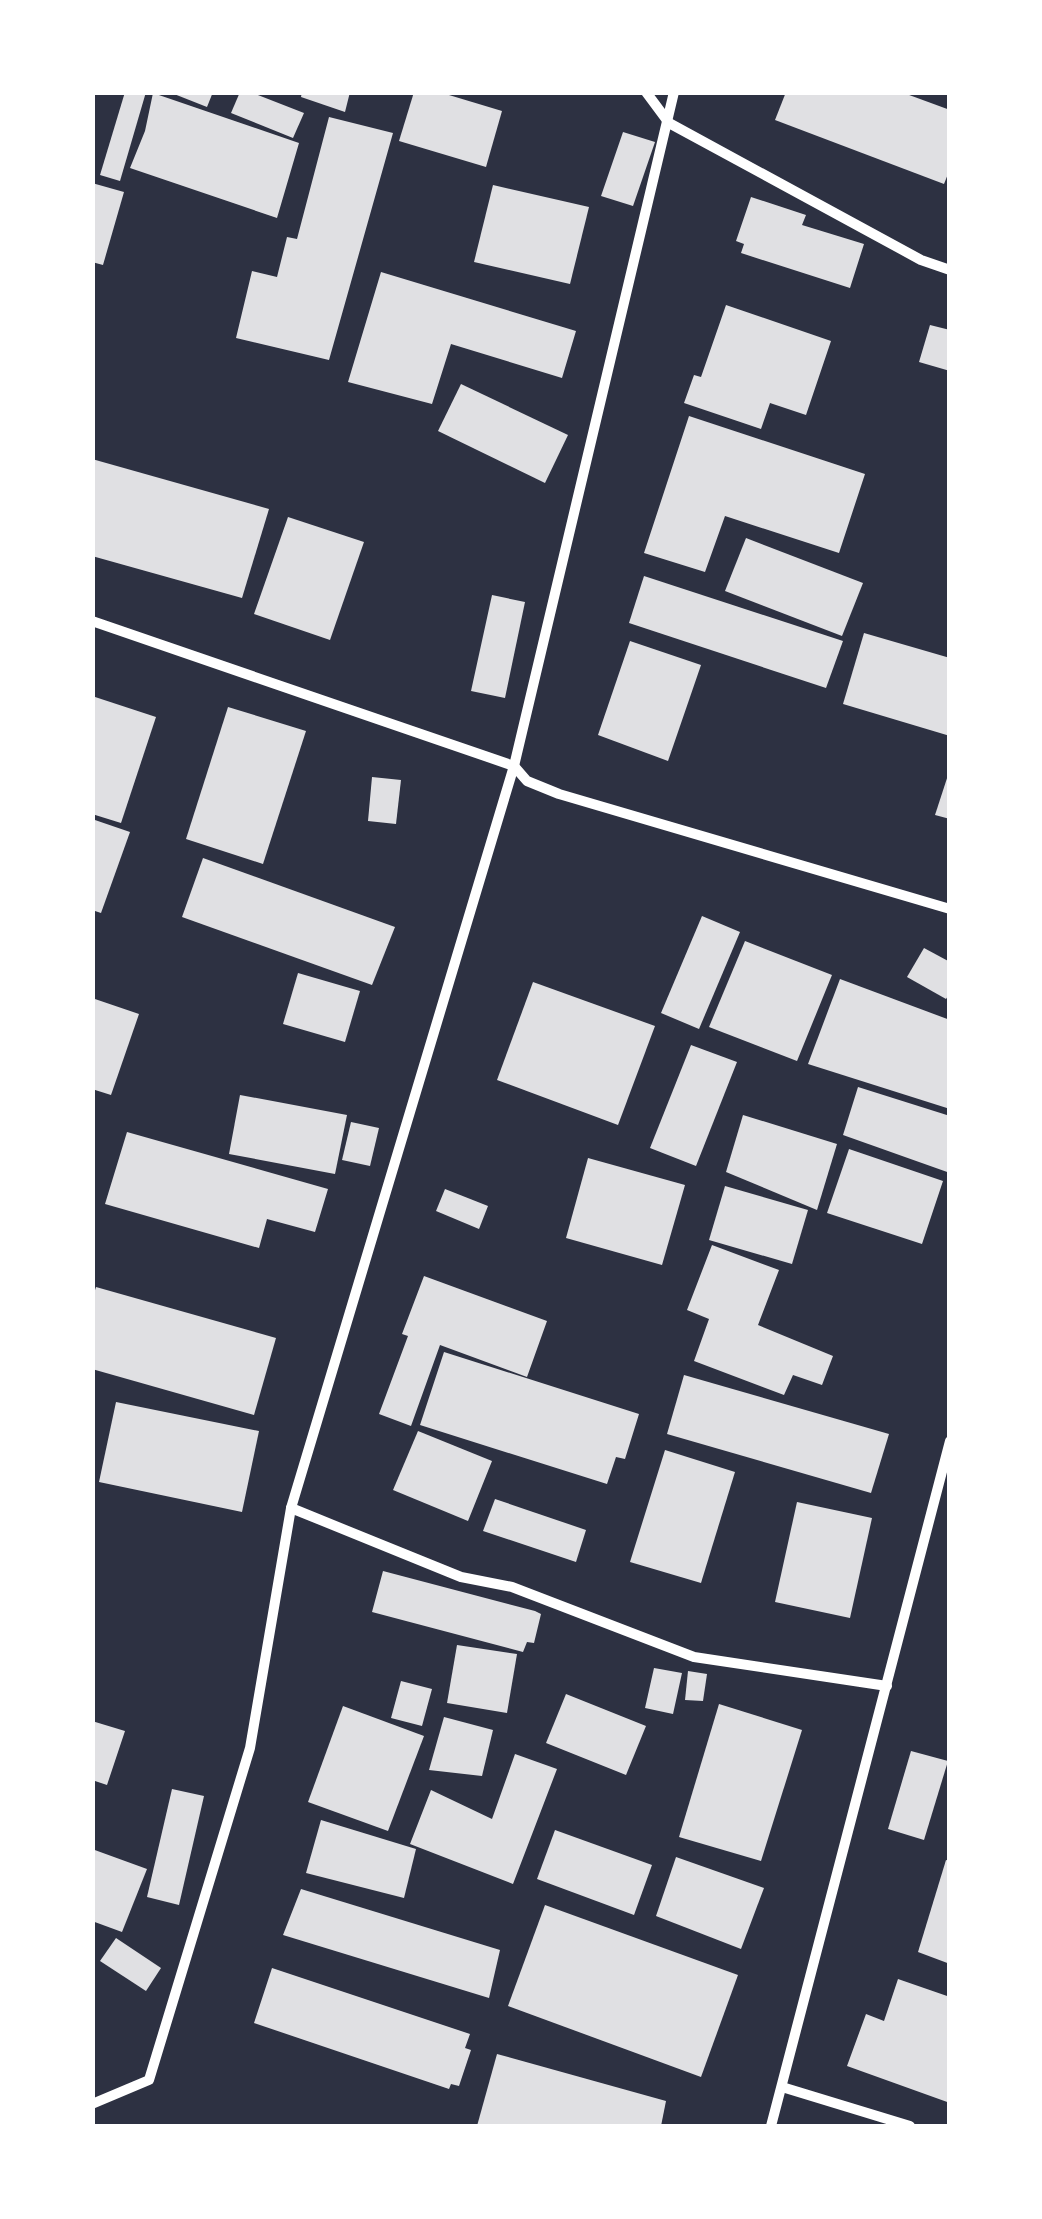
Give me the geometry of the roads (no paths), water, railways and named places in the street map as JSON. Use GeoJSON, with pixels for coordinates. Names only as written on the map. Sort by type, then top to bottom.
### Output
{"type":"FeatureCollection","features":[{"type":"Feature","properties":{"kind":"street"},"geometry":{"type":"LineString","coordinates":[[646,92],[669,122],[905,252],[950,270]]}},
{"type":"Feature","properties":{"kind":"street"},"geometry":{"type":"LineString","coordinates":[[92,2104],[150,2080],[250,1748],[292,1508],[514,766],[674,92]]}},
{"type":"Feature","properties":{"kind":"street"},"geometry":{"type":"LineString","coordinates":[[92,622],[514,766],[527,781],[559,794],[950,910]]}},
{"type":"Feature","properties":{"kind":"street"},"geometry":{"type":"LineString","coordinates":[[771,2126],[950,1441]]}},
{"type":"Feature","properties":{"kind":"street"},"geometry":{"type":"LineString","coordinates":[[938,1479],[950,1492]]}},
{"type":"Feature","properties":{"kind":"street"},"geometry":{"type":"LineString","coordinates":[[292,1508],[461,1577],[512,1587],[694,1658],[887,1686]]}},
{"type":"Feature","properties":{"kind":"street"},"geometry":{"type":"LineString","coordinates":[[782,2086],[910,2126]]}}]}
